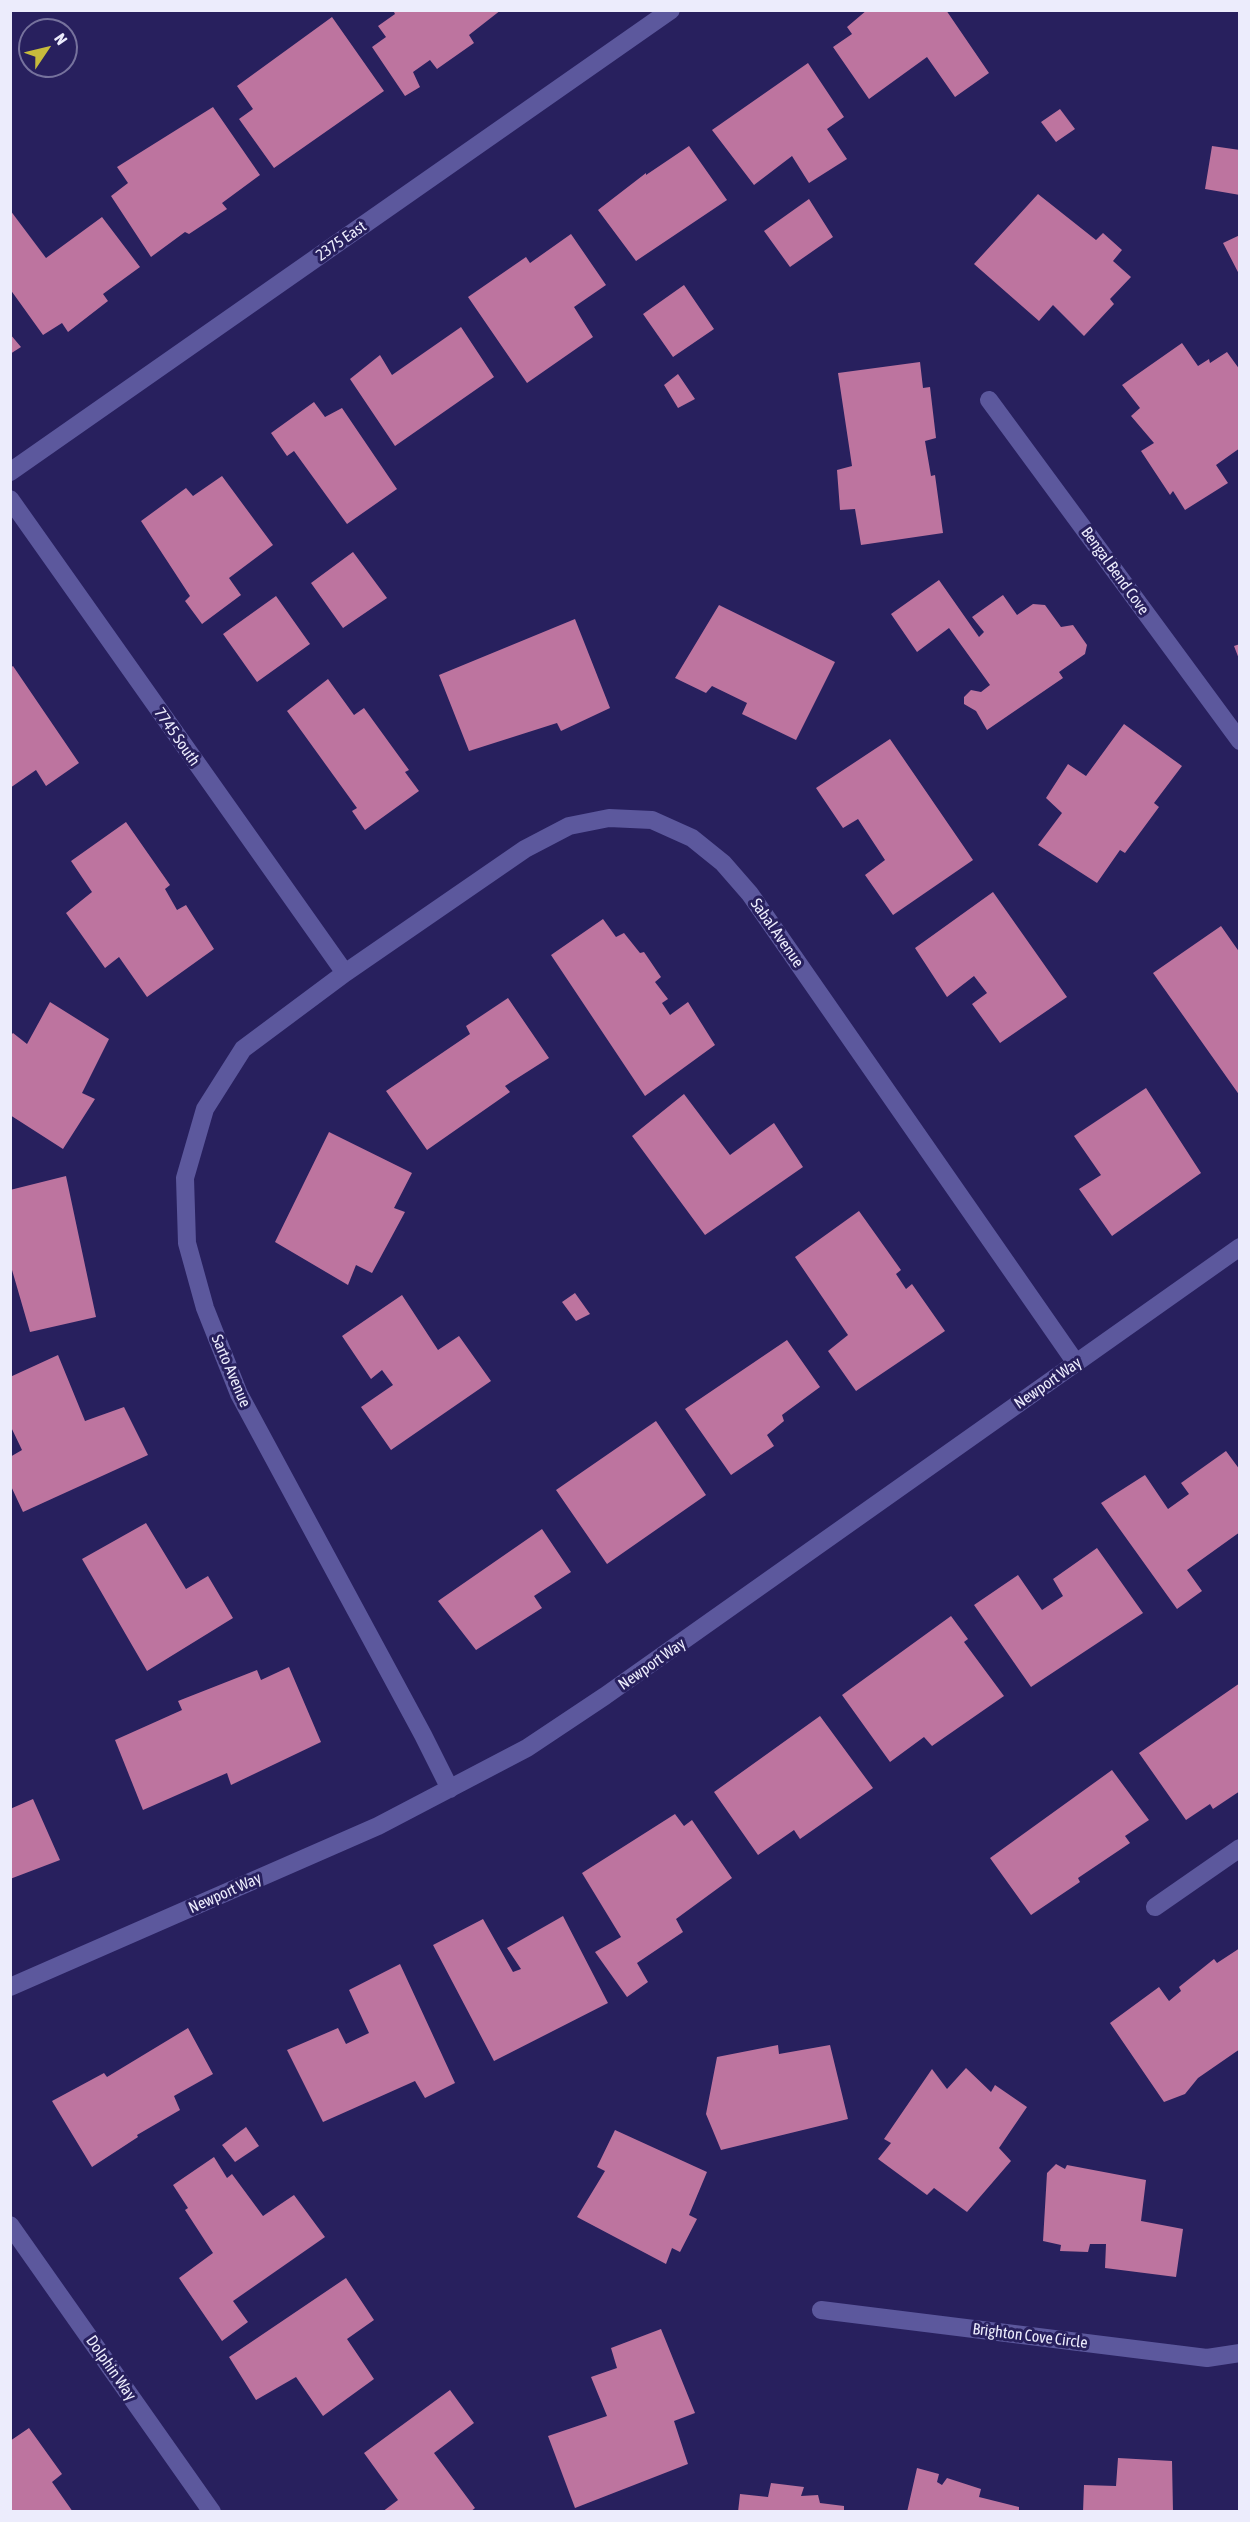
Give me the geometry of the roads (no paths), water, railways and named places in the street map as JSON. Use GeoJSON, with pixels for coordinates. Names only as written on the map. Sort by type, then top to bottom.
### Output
{"type":"FeatureCollection","features":[{"type":"Feature","properties":{"kind":"street","name":"2375 East"},"geometry":{"type":"LineString","coordinates":[[10,472],[671,10]]}},
{"type":"Feature","properties":{"kind":"street","name":"Bengal Bend Cove"},"geometry":{"type":"LineString","coordinates":[[989,400],[1239,741]]}},
{"type":"Feature","properties":{"kind":"street","name":"7745 South"},"geometry":{"type":"LineString","coordinates":[[10,499],[345,973]]}},
{"type":"Feature","properties":{"kind":"street","name":"Sabal Avenue"},"geometry":{"type":"LineString","coordinates":[[345,973],[525,849],[569,826],[609,818],[652,820],[692,838],[723,862],[750,894],[1076,1363]]}},
{"type":"Feature","properties":{"kind":"street","name":"Sarto Avenue"},"geometry":{"type":"LineString","coordinates":[[345,973],[243,1048],[205,1109],[185,1178],[187,1243],[205,1308],[239,1395],[450,1789]]}},
{"type":"Feature","properties":{"kind":"street","name":"Newport Way"},"geometry":{"type":"LineString","coordinates":[[10,1988],[378,1826],[527,1748],[605,1696],[1239,1247]]}},
{"type":"Feature","properties":{"kind":"street"},"geometry":{"type":"LineString","coordinates":[[1155,1907],[1239,1848]]}},
{"type":"Feature","properties":{"kind":"street","name":"Dolphin Way"},"geometry":{"type":"LineString","coordinates":[[10,2225],[212,2511]]}},
{"type":"Feature","properties":{"kind":"street","name":"Brighton Cove Circle"},"geometry":{"type":"LineString","coordinates":[[821,2310],[1207,2358],[1239,2354]]}}]}
